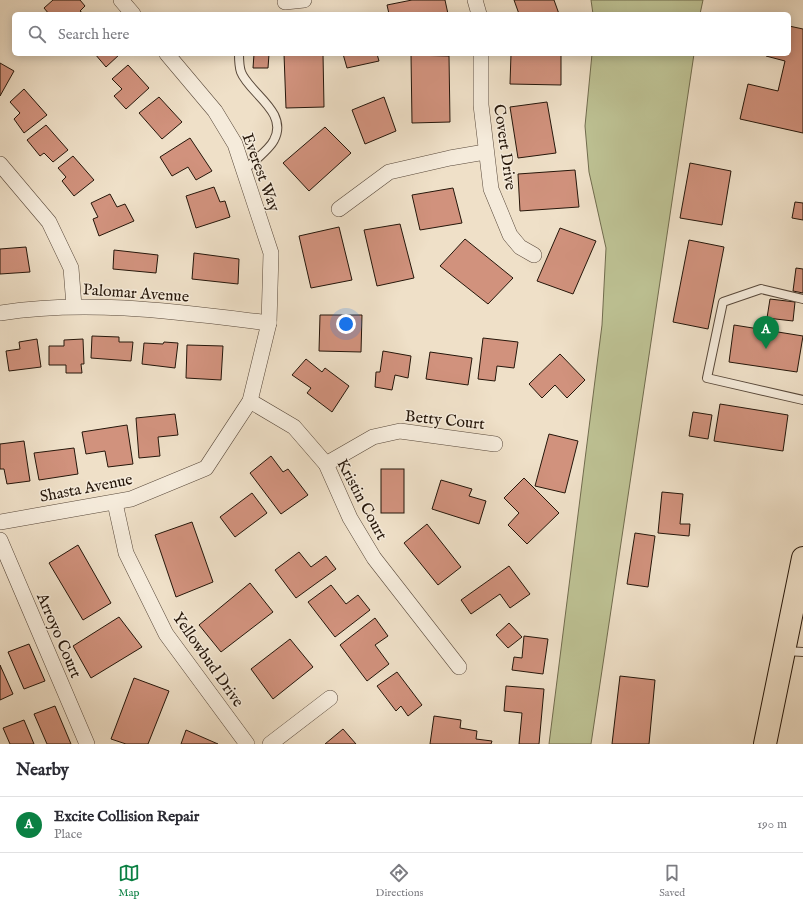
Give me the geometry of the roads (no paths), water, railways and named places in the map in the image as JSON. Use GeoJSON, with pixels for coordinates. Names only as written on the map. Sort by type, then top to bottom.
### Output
{"type":"FeatureCollection","features":[{"type":"Feature","properties":{"kind":"main road"},"geometry":{"type":"LineString","coordinates":[[765,744],[793,651],[803,558]]}},
{"type":"Feature","properties":{"kind":"street"},"geometry":{"type":"LineString","coordinates":[[121,0],[131,12]]}},
{"type":"Feature","properties":{"kind":"street"},"geometry":{"type":"LineString","coordinates":[[285,2],[304,0]]}},
{"type":"Feature","properties":{"kind":"street"},"geometry":{"type":"LineString","coordinates":[[475,0],[478,12]]}},
{"type":"Feature","properties":{"kind":"street","name":"Everest Way"},"geometry":{"type":"LineString","coordinates":[[169,56],[215,111],[235,144],[271,253],[269,323]]}},
{"type":"Feature","properties":{"kind":"street","name":"Covert Drive"},"geometry":{"type":"LineString","coordinates":[[481,56],[481,105],[491,188],[510,235],[520,247],[534,254]]}},
{"type":"Feature","properties":{"kind":"street"},"geometry":{"type":"LineString","coordinates":[[339,209],[389,172],[450,158],[486,152]]}},
{"type":"Feature","properties":{"kind":"street"},"geometry":{"type":"LineString","coordinates":[[0,164],[49,222],[71,268],[74,306]]}},
{"type":"Feature","properties":{"kind":"street","name":"Palomar Avenue"},"geometry":{"type":"LineString","coordinates":[[0,313],[74,306],[155,309],[269,323]]}},
{"type":"Feature","properties":{"kind":"street","name":"Shasta Avenue"},"geometry":{"type":"LineString","coordinates":[[0,522],[131,499],[206,468],[250,401],[269,323]]}},
{"type":"Feature","properties":{"kind":"street","name":"Kristin Court"},"geometry":{"type":"LineString","coordinates":[[250,401],[294,427],[326,464],[350,518],[374,558],[459,666]]}},
{"type":"Feature","properties":{"kind":"street","name":"Betty Court"},"geometry":{"type":"LineString","coordinates":[[326,464],[373,437],[400,431],[495,444]]}},
{"type":"Feature","properties":{"kind":"street","name":"Yellowbud Drive"},"geometry":{"type":"LineString","coordinates":[[115,503],[126,553],[166,634],[247,744]]}},
{"type":"Feature","properties":{"kind":"street","name":"Arroyo Court"},"geometry":{"type":"LineString","coordinates":[[0,540],[87,744]]}},
{"type":"Feature","properties":{"kind":"street"},"geometry":{"type":"LineString","coordinates":[[270,744],[330,698]]}},
{"type":"Feature","properties":{"kind":"lane"},"geometry":{"type":"LineString","coordinates":[[240,56],[242,73],[269,105],[275,117],[277,130],[274,140],[244,170]]}},
{"type":"Feature","properties":{"kind":"lane"},"geometry":{"type":"LineString","coordinates":[[803,299],[761,289],[723,302],[707,378],[803,400]]}},
{"type":"Feature","properties":{"kind":"place","name":"Excite Collision Repair"},"geometry":{"type":"Point","coordinates":[766,349]}}]}
